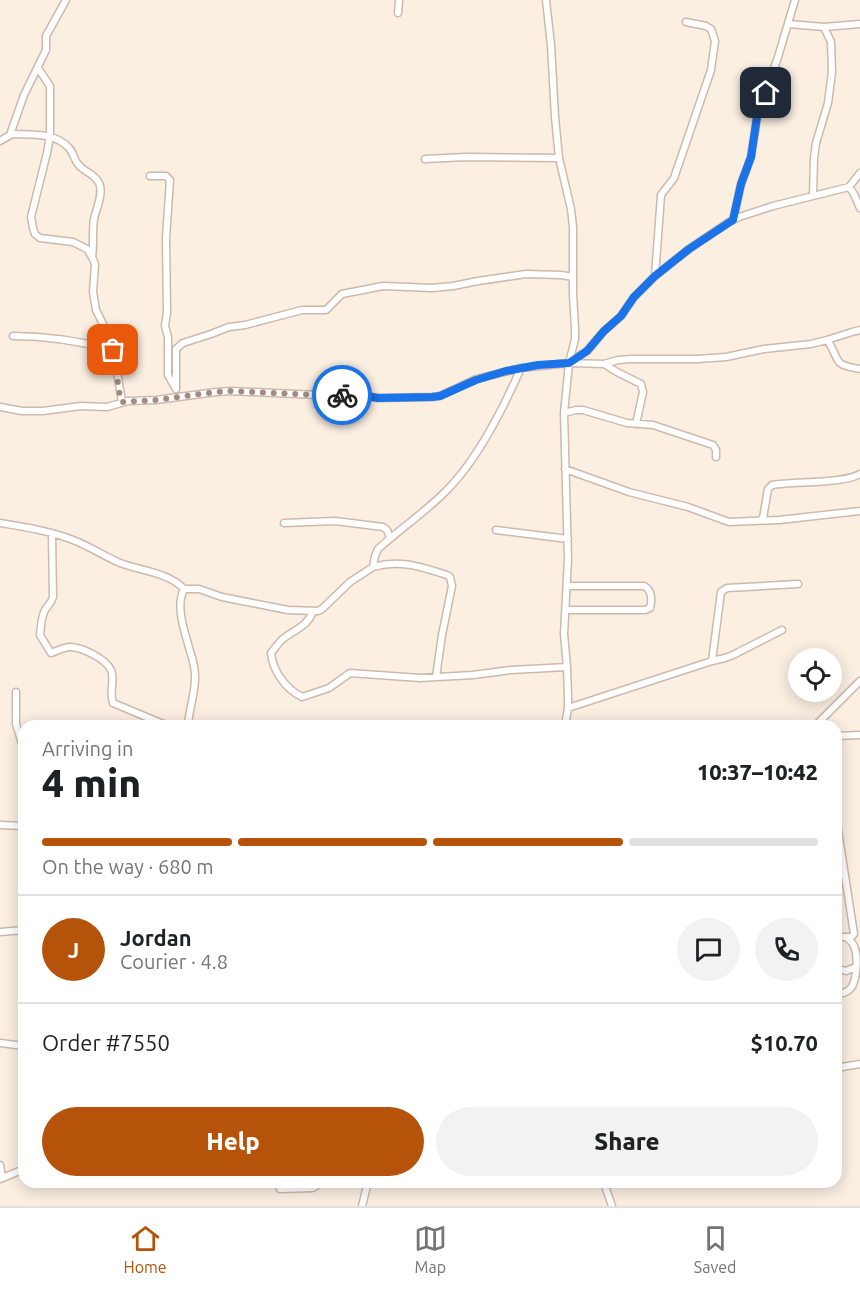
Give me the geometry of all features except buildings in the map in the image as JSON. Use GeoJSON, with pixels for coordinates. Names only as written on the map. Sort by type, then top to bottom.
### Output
{"type":"FeatureCollection","features":[{"type":"Feature","properties":{"kind":"street"},"geometry":{"type":"LineString","coordinates":[[12,134],[24,95],[46,50],[46,36],[66,0]]}},
{"type":"Feature","properties":{"kind":"street"},"geometry":{"type":"LineString","coordinates":[[398,13],[399,0]]}},
{"type":"Feature","properties":{"kind":"street"},"geometry":{"type":"LineString","coordinates":[[546,0],[559,158],[573,227],[575,339],[569,363],[564,413],[568,539],[564,634],[568,708],[566,720]]}},
{"type":"Feature","properties":{"kind":"street"},"geometry":{"type":"LineString","coordinates":[[733,220],[741,184],[751,157],[757,117],[795,0]]}},
{"type":"Feature","properties":{"kind":"street"},"geometry":{"type":"LineString","coordinates":[[655,276],[661,195],[674,178],[683,154],[711,70],[715,41],[711,29],[686,22]]}},
{"type":"Feature","properties":{"kind":"street"},"geometry":{"type":"LineString","coordinates":[[789,24],[824,27],[860,24]]}},
{"type":"Feature","properties":{"kind":"street"},"geometry":{"type":"LineString","coordinates":[[813,196],[816,143],[825,116],[832,72],[831,42],[824,27]]}},
{"type":"Feature","properties":{"kind":"street"},"geometry":{"type":"LineString","coordinates":[[38,68],[50,86],[50,136],[31,217],[33,228],[35,234],[40,238],[73,242],[87,249],[92,257],[95,264],[93,292],[96,310],[113,350],[122,402]]}},
{"type":"Feature","properties":{"kind":"street"},"geometry":{"type":"LineString","coordinates":[[0,141],[12,134],[50,136],[68,146],[78,164],[94,176],[100,186],[100,193],[94,218],[92,257]]}},
{"type":"Feature","properties":{"kind":"street"},"geometry":{"type":"LineString","coordinates":[[425,159],[559,158]]}},
{"type":"Feature","properties":{"kind":"street"},"geometry":{"type":"LineString","coordinates":[[569,363],[587,351],[655,276],[689,249],[733,220],[773,206],[849,187],[860,173]]}},
{"type":"Feature","properties":{"kind":"street"},"geometry":{"type":"LineString","coordinates":[[150,176],[166,176],[170,180],[166,238],[167,312],[165,326],[168,337],[168,375],[181,396]]}},
{"type":"Feature","properties":{"kind":"street"},"geometry":{"type":"LineString","coordinates":[[849,187],[860,208]]}},
{"type":"Feature","properties":{"kind":"street"},"geometry":{"type":"LineString","coordinates":[[176,389],[176,350],[183,343],[229,327],[245,325],[291,312],[326,310],[342,294],[388,286],[432,288],[453,286],[526,274],[573,277]]}},
{"type":"Feature","properties":{"kind":"street"},"geometry":{"type":"LineString","coordinates":[[0,407],[22,411],[43,411],[81,406],[107,407],[122,402],[231,391],[318,395],[354,394],[378,398],[432,397],[440,396],[476,380],[521,368],[569,363],[604,364],[631,359],[726,357],[827,340],[860,330]]}},
{"type":"Feature","properties":{"kind":"street"},"geometry":{"type":"LineString","coordinates":[[13,336],[64,339],[113,350]]}},
{"type":"Feature","properties":{"kind":"street"},"geometry":{"type":"LineString","coordinates":[[827,340],[841,364],[860,369]]}},
{"type":"Feature","properties":{"kind":"street"},"geometry":{"type":"LineString","coordinates":[[604,364],[641,384],[642,397],[636,424]]}},
{"type":"Feature","properties":{"kind":"street"},"geometry":{"type":"LineString","coordinates":[[373,567],[378,549],[446,491],[462,472],[498,414],[521,368]]}},
{"type":"Feature","properties":{"kind":"street"},"geometry":{"type":"LineString","coordinates":[[564,413],[583,410],[627,423],[653,425],[713,445],[716,457]]}},
{"type":"Feature","properties":{"kind":"street"},"geometry":{"type":"LineString","coordinates":[[565,469],[629,492],[688,507],[729,522],[779,520],[860,511]]}},
{"type":"Feature","properties":{"kind":"street"},"geometry":{"type":"LineString","coordinates":[[760,520],[763,518],[768,489],[772,485],[843,479],[860,474]]}},
{"type":"Feature","properties":{"kind":"street"},"geometry":{"type":"LineString","coordinates":[[284,523],[335,521],[383,527],[390,538]]}},
{"type":"Feature","properties":{"kind":"street"},"geometry":{"type":"LineString","coordinates":[[0,523],[31,528],[73,540],[121,564],[156,573],[179,583],[184,589]]}},
{"type":"Feature","properties":{"kind":"street"},"geometry":{"type":"LineString","coordinates":[[496,530],[568,539]]}},
{"type":"Feature","properties":{"kind":"street"},"geometry":{"type":"LineString","coordinates":[[52,534],[53,597],[52,603],[46,608],[42,617],[40,635],[51,653],[70,647],[96,655],[103,660],[111,670],[113,703],[154,720]]}},
{"type":"Feature","properties":{"kind":"street"},"geometry":{"type":"LineString","coordinates":[[184,589],[199,589],[222,597],[288,610],[313,611],[322,609],[350,582],[373,567],[386,563],[419,566],[450,577],[452,586],[436,677]]}},
{"type":"Feature","properties":{"kind":"street"},"geometry":{"type":"LineString","coordinates":[[712,661],[723,589],[798,584]]}},
{"type":"Feature","properties":{"kind":"street"},"geometry":{"type":"LineString","coordinates":[[566,610],[645,610],[651,605],[650,591],[644,586],[567,586]]}},
{"type":"Feature","properties":{"kind":"street"},"geometry":{"type":"LineString","coordinates":[[184,589],[181,604],[183,631],[194,668],[195,681],[189,720]]}},
{"type":"Feature","properties":{"kind":"street"},"geometry":{"type":"LineString","coordinates":[[313,611],[311,618],[284,638],[271,653],[272,663],[291,692],[303,697],[329,688],[346,675],[355,672],[412,678],[567,667]]}},
{"type":"Feature","properties":{"kind":"street"},"geometry":{"type":"LineString","coordinates":[[568,708],[725,658],[782,630]]}},
{"type":"Feature","properties":{"kind":"street"},"geometry":{"type":"LineString","coordinates":[[822,720],[860,681]]}},
{"type":"Feature","properties":{"kind":"street"},"geometry":{"type":"LineString","coordinates":[[16,692],[18,730]]}},
{"type":"Feature","properties":{"kind":"street"},"geometry":{"type":"LineString","coordinates":[[842,736],[860,735]]}},
{"type":"Feature","properties":{"kind":"street"},"geometry":{"type":"LineString","coordinates":[[0,825],[18,826]]}},
{"type":"Feature","properties":{"kind":"street"},"geometry":{"type":"LineString","coordinates":[[842,856],[854,932],[853,937],[842,937]]}},
{"type":"Feature","properties":{"kind":"street"},"geometry":{"type":"LineString","coordinates":[[0,932],[18,930]]}},
{"type":"Feature","properties":{"kind":"street"},"geometry":{"type":"LineString","coordinates":[[842,993],[848,991],[853,985],[856,967],[855,950],[847,937]]}},
{"type":"Feature","properties":{"kind":"street"},"geometry":{"type":"LineString","coordinates":[[842,970],[846,971],[856,967]]}},
{"type":"Feature","properties":{"kind":"street"},"geometry":{"type":"LineString","coordinates":[[0,1043],[18,1045]]}},
{"type":"Feature","properties":{"kind":"street"},"geometry":{"type":"LineString","coordinates":[[842,1067],[860,1064]]}},
{"type":"Feature","properties":{"kind":"street"},"geometry":{"type":"LineString","coordinates":[[0,1165],[1,1178],[18,1171]]}},
{"type":"Feature","properties":{"kind":"street"},"geometry":{"type":"LineString","coordinates":[[280,1189],[312,1188]]}},
{"type":"Feature","properties":{"kind":"street"},"geometry":{"type":"LineString","coordinates":[[362,1206],[366,1188]]}},
{"type":"Feature","properties":{"kind":"street"},"geometry":{"type":"LineString","coordinates":[[606,1188],[612,1206]]}},
{"type":"Feature","properties":{"kind":"way so far"},"geometry":{"type":"LineString","coordinates":[[113,350],[122,402],[231,391],[342,395]]}},
{"type":"Feature","properties":{"kind":"route"},"geometry":{"type":"LineString","coordinates":[[342,395],[354,394],[378,398],[440,396],[476,380],[506,371],[538,365],[569,363],[587,351],[655,276],[689,249],[733,220],[741,184],[751,157],[757,117],[766,93]]}}]}
